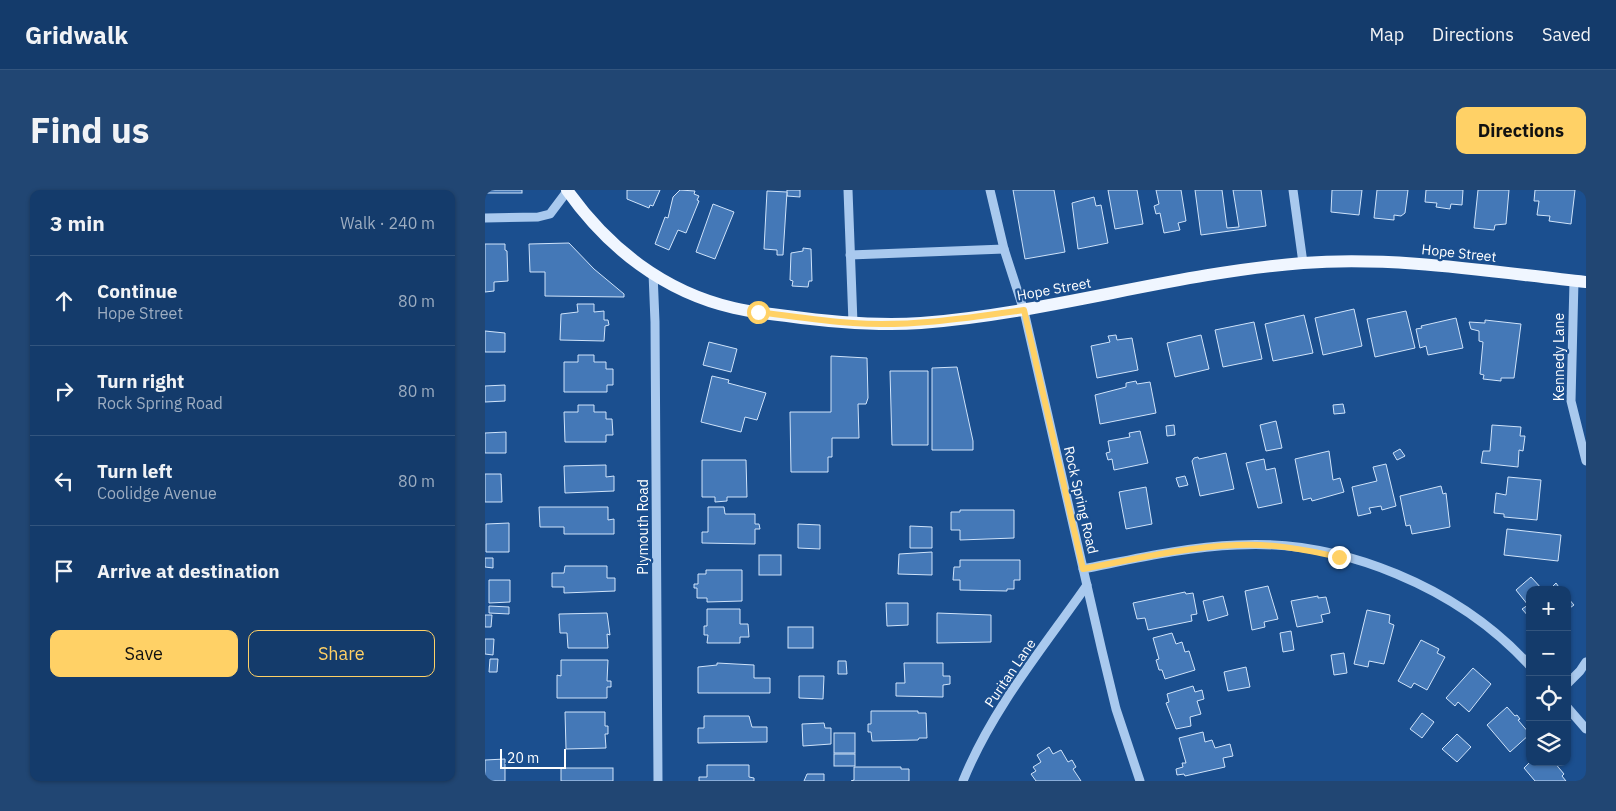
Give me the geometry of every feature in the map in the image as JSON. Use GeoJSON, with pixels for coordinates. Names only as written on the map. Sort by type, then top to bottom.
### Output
{"type":"FeatureCollection","features":[{"type":"Feature","properties":{"kind":"main road","name":"Hope Street"},"geometry":{"type":"LineString","coordinates":[[568,190],[610,242],[641,267],[683,291],[734,308],[853,324],[919,323],[1024,310],[1218,274],[1303,263],[1384,261],[1580,282]]}},
{"type":"Feature","properties":{"kind":"street"},"geometry":{"type":"LineString","coordinates":[[485,218],[538,218],[550,214],[568,190]]}},
{"type":"Feature","properties":{"kind":"street"},"geometry":{"type":"LineString","coordinates":[[848,190],[853,324]]}},
{"type":"Feature","properties":{"kind":"street","name":"Rock Spring Road"},"geometry":{"type":"LineString","coordinates":[[990,190],[1003,249],[1024,310],[1116,709],[1140,781]]}},
{"type":"Feature","properties":{"kind":"street"},"geometry":{"type":"LineString","coordinates":[[1293,190],[1303,263]]}},
{"type":"Feature","properties":{"kind":"street"},"geometry":{"type":"LineString","coordinates":[[850,255],[1003,249]]}},
{"type":"Feature","properties":{"kind":"street","name":"Plymouth Road"},"geometry":{"type":"LineString","coordinates":[[653,273],[655,322],[658,781]]}},
{"type":"Feature","properties":{"kind":"street","name":"Kennedy Lane"},"geometry":{"type":"LineString","coordinates":[[1580,282],[1571,401],[1586,461]]}},
{"type":"Feature","properties":{"kind":"street"},"geometry":{"type":"LineString","coordinates":[[1083,569],[1191,549],[1237,545],[1299,548],[1393,572],[1426,588],[1486,624],[1526,662]]}},
{"type":"Feature","properties":{"kind":"street","name":"Puritan Lane"},"geometry":{"type":"LineString","coordinates":[[963,781],[984,737],[1012,691],[1087,585]]}},
{"type":"Feature","properties":{"kind":"street"},"geometry":{"type":"LineString","coordinates":[[1571,680],[1586,662]]}},
{"type":"Feature","properties":{"kind":"street"},"geometry":{"type":"LineString","coordinates":[[1571,712],[1586,729]]}},
{"type":"Feature","properties":{"kind":"building"},"geometry":{"type":"Polygon","coordinates":[[[485,190],[522,190],[522,193],[485,193],[485,190]]]}},
{"type":"Feature","properties":{"kind":"building"},"geometry":{"type":"Polygon","coordinates":[[[627,190],[660,190],[653,206],[650,205],[649,208],[627,199],[627,190]]]}},
{"type":"Feature","properties":{"kind":"building"},"geometry":{"type":"Polygon","coordinates":[[[680,190],[695,191],[694,194],[699,196],[697,200],[699,201],[686,233],[678,230],[669,250],[655,244],[665,217],[668,218],[673,197],[680,190]]]}},
{"type":"Feature","properties":{"kind":"building"},"geometry":{"type":"Polygon","coordinates":[[[787,190],[800,190],[800,197],[787,196],[787,190]]]}},
{"type":"Feature","properties":{"kind":"building"},"geometry":{"type":"Polygon","coordinates":[[[1013,190],[1054,190],[1065,252],[1025,259],[1013,190]]]}},
{"type":"Feature","properties":{"kind":"building"},"geometry":{"type":"Polygon","coordinates":[[[1108,190],[1137,190],[1143,224],[1115,229],[1108,190]]]}},
{"type":"Feature","properties":{"kind":"building"},"geometry":{"type":"Polygon","coordinates":[[[1156,190],[1181,190],[1186,221],[1178,223],[1180,230],[1164,233],[1160,213],[1156,214],[1154,206],[1159,204],[1156,190]]]}},
{"type":"Feature","properties":{"kind":"building"},"geometry":{"type":"Polygon","coordinates":[[[1195,190],[1222,190],[1227,228],[1239,227],[1233,190],[1261,190],[1266,226],[1201,235],[1195,190]]]}},
{"type":"Feature","properties":{"kind":"building"},"geometry":{"type":"Polygon","coordinates":[[[1332,190],[1362,190],[1359,215],[1331,212],[1332,190]]]}},
{"type":"Feature","properties":{"kind":"building"},"geometry":{"type":"Polygon","coordinates":[[[1377,190],[1408,190],[1405,213],[1401,216],[1394,215],[1394,220],[1374,218],[1377,190]]]}},
{"type":"Feature","properties":{"kind":"building"},"geometry":{"type":"Polygon","coordinates":[[[1426,190],[1463,190],[1462,205],[1451,204],[1450,209],[1436,207],[1437,203],[1425,202],[1426,190]]]}},
{"type":"Feature","properties":{"kind":"building"},"geometry":{"type":"Polygon","coordinates":[[[1478,190],[1509,190],[1506,224],[1495,225],[1494,230],[1474,228],[1478,190]]]}},
{"type":"Feature","properties":{"kind":"building"},"geometry":{"type":"Polygon","coordinates":[[[1535,190],[1575,190],[1571,224],[1549,221],[1550,216],[1537,215],[1539,201],[1534,201],[1535,190]]]}},
{"type":"Feature","properties":{"kind":"building"},"geometry":{"type":"Polygon","coordinates":[[[767,191],[787,192],[783,255],[777,255],[777,250],[764,249],[767,191]]]}},
{"type":"Feature","properties":{"kind":"building"},"geometry":{"type":"Polygon","coordinates":[[[1094,197],[1096,206],[1101,205],[1108,243],[1078,249],[1072,203],[1094,197]]]}},
{"type":"Feature","properties":{"kind":"building"},"geometry":{"type":"Polygon","coordinates":[[[713,204],[734,212],[715,259],[696,252],[713,204]]]}},
{"type":"Feature","properties":{"kind":"building"},"geometry":{"type":"Polygon","coordinates":[[[569,243],[594,269],[624,294],[624,297],[545,296],[545,272],[530,272],[529,244],[569,243]]]}},
{"type":"Feature","properties":{"kind":"building"},"geometry":{"type":"Polygon","coordinates":[[[485,244],[505,244],[508,281],[494,282],[494,291],[485,292],[485,244]]]}},
{"type":"Feature","properties":{"kind":"building"},"geometry":{"type":"Polygon","coordinates":[[[803,248],[811,249],[812,281],[809,281],[808,287],[792,286],[793,281],[790,280],[791,253],[803,251],[803,248]]]}},
{"type":"Feature","properties":{"kind":"building"},"geometry":{"type":"Polygon","coordinates":[[[577,304],[594,304],[594,312],[604,311],[604,320],[608,320],[609,325],[605,326],[604,341],[560,340],[561,314],[578,312],[577,304]]]}},
{"type":"Feature","properties":{"kind":"building"},"geometry":{"type":"Polygon","coordinates":[[[1354,309],[1362,346],[1323,355],[1315,318],[1354,309]]]}},
{"type":"Feature","properties":{"kind":"building"},"geometry":{"type":"Polygon","coordinates":[[[1406,311],[1415,348],[1375,357],[1367,319],[1406,311]]]}},
{"type":"Feature","properties":{"kind":"building"},"geometry":{"type":"Polygon","coordinates":[[[1304,315],[1313,353],[1273,361],[1265,324],[1304,315]]]}},
{"type":"Feature","properties":{"kind":"building"},"geometry":{"type":"Polygon","coordinates":[[[1456,318],[1463,348],[1428,355],[1426,346],[1420,348],[1416,329],[1422,328],[1421,326],[1456,318]]]}},
{"type":"Feature","properties":{"kind":"building"},"geometry":{"type":"Polygon","coordinates":[[[1485,320],[1521,324],[1514,378],[1501,378],[1501,381],[1483,379],[1484,375],[1480,374],[1483,342],[1479,341],[1479,331],[1471,329],[1469,322],[1485,323],[1485,320]]]}},
{"type":"Feature","properties":{"kind":"building"},"geometry":{"type":"Polygon","coordinates":[[[1254,322],[1262,359],[1223,367],[1215,330],[1254,322]]]}},
{"type":"Feature","properties":{"kind":"building"},"geometry":{"type":"Polygon","coordinates":[[[485,331],[505,333],[505,352],[485,352],[485,331]]]}},
{"type":"Feature","properties":{"kind":"building"},"geometry":{"type":"Polygon","coordinates":[[[1116,335],[1117,340],[1132,338],[1138,370],[1097,378],[1091,346],[1110,342],[1108,336],[1116,335]]]}},
{"type":"Feature","properties":{"kind":"building"},"geometry":{"type":"Polygon","coordinates":[[[1201,335],[1209,369],[1175,377],[1167,343],[1201,335]]]}},
{"type":"Feature","properties":{"kind":"building"},"geometry":{"type":"Polygon","coordinates":[[[709,342],[737,349],[731,372],[703,365],[709,342]]]}},
{"type":"Feature","properties":{"kind":"building"},"geometry":{"type":"Polygon","coordinates":[[[578,355],[594,355],[594,362],[606,362],[606,369],[613,369],[613,385],[607,385],[607,392],[564,392],[564,362],[578,362],[578,355]]]}},
{"type":"Feature","properties":{"kind":"building"},"geometry":{"type":"Polygon","coordinates":[[[831,356],[867,358],[868,398],[866,404],[858,404],[859,438],[832,438],[832,457],[828,457],[828,472],[791,472],[790,412],[831,412],[831,356]]]}},
{"type":"Feature","properties":{"kind":"building"},"geometry":{"type":"Polygon","coordinates":[[[957,367],[973,441],[973,450],[932,450],[932,368],[957,367]]]}},
{"type":"Feature","properties":{"kind":"building"},"geometry":{"type":"Polygon","coordinates":[[[890,371],[928,371],[928,445],[892,445],[890,371]]]}},
{"type":"Feature","properties":{"kind":"building"},"geometry":{"type":"Polygon","coordinates":[[[712,376],[729,380],[728,383],[766,393],[757,420],[745,417],[741,432],[701,422],[712,376]]]}},
{"type":"Feature","properties":{"kind":"building"},"geometry":{"type":"Polygon","coordinates":[[[1136,381],[1137,384],[1150,382],[1156,413],[1100,424],[1095,395],[1126,387],[1126,383],[1136,381]]]}},
{"type":"Feature","properties":{"kind":"building"},"geometry":{"type":"Polygon","coordinates":[[[505,385],[505,401],[485,402],[485,386],[505,385]]]}},
{"type":"Feature","properties":{"kind":"building"},"geometry":{"type":"Polygon","coordinates":[[[1343,404],[1345,413],[1334,414],[1333,405],[1343,404]]]}},
{"type":"Feature","properties":{"kind":"building"},"geometry":{"type":"Polygon","coordinates":[[[578,405],[594,405],[594,412],[606,412],[606,419],[612,419],[613,435],[606,435],[606,442],[565,442],[564,412],[578,412],[578,405]]]}},
{"type":"Feature","properties":{"kind":"building"},"geometry":{"type":"Polygon","coordinates":[[[1276,421],[1282,448],[1266,451],[1260,425],[1276,421]]]}},
{"type":"Feature","properties":{"kind":"building"},"geometry":{"type":"Polygon","coordinates":[[[1174,425],[1175,435],[1167,436],[1166,426],[1174,425]]]}},
{"type":"Feature","properties":{"kind":"building"},"geometry":{"type":"Polygon","coordinates":[[[1492,425],[1521,427],[1520,436],[1525,436],[1523,451],[1519,450],[1518,467],[1481,463],[1483,451],[1490,451],[1492,425]]]}},
{"type":"Feature","properties":{"kind":"building"},"geometry":{"type":"Polygon","coordinates":[[[1140,431],[1148,463],[1114,470],[1112,459],[1108,460],[1106,453],[1110,452],[1108,441],[1130,437],[1129,433],[1140,431]]]}},
{"type":"Feature","properties":{"kind":"building"},"geometry":{"type":"Polygon","coordinates":[[[506,432],[506,453],[485,453],[485,433],[506,432]]]}},
{"type":"Feature","properties":{"kind":"building"},"geometry":{"type":"Polygon","coordinates":[[[1400,449],[1405,456],[1397,460],[1393,453],[1400,449]]]}},
{"type":"Feature","properties":{"kind":"building"},"geometry":{"type":"Polygon","coordinates":[[[1329,451],[1333,480],[1340,478],[1344,492],[1312,501],[1311,498],[1303,500],[1295,459],[1329,451]]]}},
{"type":"Feature","properties":{"kind":"building"},"geometry":{"type":"Polygon","coordinates":[[[1226,453],[1234,489],[1200,496],[1192,461],[1198,457],[1199,459],[1226,453]]]}},
{"type":"Feature","properties":{"kind":"building"},"geometry":{"type":"Polygon","coordinates":[[[1264,459],[1266,470],[1275,468],[1282,503],[1258,508],[1246,463],[1264,459]]]}},
{"type":"Feature","properties":{"kind":"building"},"geometry":{"type":"Polygon","coordinates":[[[702,460],[746,460],[747,497],[727,497],[727,501],[715,502],[715,497],[702,497],[702,460]]]}},
{"type":"Feature","properties":{"kind":"building"},"geometry":{"type":"Polygon","coordinates":[[[1386,464],[1396,506],[1382,510],[1381,506],[1369,508],[1371,513],[1358,516],[1352,487],[1377,481],[1373,467],[1386,464]]]}},
{"type":"Feature","properties":{"kind":"building"},"geometry":{"type":"Polygon","coordinates":[[[606,465],[606,477],[614,476],[614,491],[565,493],[564,466],[606,465]]]}},
{"type":"Feature","properties":{"kind":"building"},"geometry":{"type":"Polygon","coordinates":[[[485,474],[501,474],[502,502],[485,502],[485,474]]]}},
{"type":"Feature","properties":{"kind":"building"},"geometry":{"type":"Polygon","coordinates":[[[1185,476],[1188,485],[1179,487],[1176,478],[1185,476]]]}},
{"type":"Feature","properties":{"kind":"building"},"geometry":{"type":"Polygon","coordinates":[[[1508,477],[1541,480],[1537,520],[1504,517],[1504,514],[1494,513],[1496,493],[1506,495],[1508,477]]]}},
{"type":"Feature","properties":{"kind":"building"},"geometry":{"type":"Polygon","coordinates":[[[1441,486],[1443,494],[1446,493],[1450,527],[1412,534],[1410,525],[1406,526],[1400,496],[1441,486]]]}},
{"type":"Feature","properties":{"kind":"building"},"geometry":{"type":"Polygon","coordinates":[[[1146,487],[1152,524],[1126,529],[1119,492],[1146,487]]]}},
{"type":"Feature","properties":{"kind":"building"},"geometry":{"type":"Polygon","coordinates":[[[539,507],[608,507],[608,520],[614,519],[614,534],[564,534],[564,527],[540,527],[539,507]]]}},
{"type":"Feature","properties":{"kind":"building"},"geometry":{"type":"Polygon","coordinates":[[[708,507],[724,507],[725,514],[755,514],[755,524],[759,524],[760,529],[755,529],[755,544],[702,543],[702,532],[708,532],[708,507]]]}},
{"type":"Feature","properties":{"kind":"building"},"geometry":{"type":"Polygon","coordinates":[[[960,510],[1014,510],[1014,538],[960,540],[960,530],[951,530],[951,512],[960,512],[960,510]]]}},
{"type":"Feature","properties":{"kind":"building"},"geometry":{"type":"Polygon","coordinates":[[[509,523],[509,552],[486,552],[486,524],[509,523]]]}},
{"type":"Feature","properties":{"kind":"building"},"geometry":{"type":"Polygon","coordinates":[[[798,524],[820,525],[820,549],[798,548],[798,524]]]}},
{"type":"Feature","properties":{"kind":"building"},"geometry":{"type":"Polygon","coordinates":[[[910,526],[932,527],[932,548],[910,548],[910,526]]]}},
{"type":"Feature","properties":{"kind":"building"},"geometry":{"type":"Polygon","coordinates":[[[1507,529],[1561,535],[1558,561],[1504,555],[1507,529]]]}},
{"type":"Feature","properties":{"kind":"building"},"geometry":{"type":"Polygon","coordinates":[[[932,552],[932,575],[898,574],[899,554],[932,552]]]}},
{"type":"Feature","properties":{"kind":"building"},"geometry":{"type":"Polygon","coordinates":[[[759,555],[781,555],[781,575],[759,575],[759,555]]]}},
{"type":"Feature","properties":{"kind":"building"},"geometry":{"type":"Polygon","coordinates":[[[485,558],[493,558],[493,568],[485,567],[485,558]]]}},
{"type":"Feature","properties":{"kind":"building"},"geometry":{"type":"Polygon","coordinates":[[[960,560],[1020,560],[1020,580],[1014,580],[1014,589],[1007,589],[1007,591],[960,590],[960,580],[953,580],[954,567],[960,567],[960,560]]]}},
{"type":"Feature","properties":{"kind":"building"},"geometry":{"type":"Polygon","coordinates":[[[565,566],[607,566],[607,578],[615,578],[615,591],[564,593],[564,587],[552,587],[552,573],[564,573],[565,566]]]}},
{"type":"Feature","properties":{"kind":"building"},"geometry":{"type":"Polygon","coordinates":[[[706,570],[742,570],[742,601],[707,602],[707,598],[697,598],[697,588],[694,588],[694,584],[698,584],[698,574],[706,574],[706,570]]]}},
{"type":"Feature","properties":{"kind":"building"},"geometry":{"type":"Polygon","coordinates":[[[1531,577],[1539,586],[1526,586],[1526,602],[1516,590],[1531,577]]]}},
{"type":"Feature","properties":{"kind":"building"},"geometry":{"type":"Polygon","coordinates":[[[489,580],[510,580],[510,602],[489,603],[489,580]]]}},
{"type":"Feature","properties":{"kind":"building"},"geometry":{"type":"Polygon","coordinates":[[[1268,586],[1278,619],[1264,622],[1265,627],[1252,630],[1245,591],[1268,586]]]}},
{"type":"Feature","properties":{"kind":"building"},"geometry":{"type":"Polygon","coordinates":[[[1185,592],[1186,594],[1193,593],[1197,614],[1191,615],[1192,621],[1148,630],[1145,618],[1137,619],[1133,603],[1185,592]]]}},
{"type":"Feature","properties":{"kind":"building"},"geometry":{"type":"Polygon","coordinates":[[[1223,596],[1228,615],[1208,621],[1203,601],[1223,596]]]}},
{"type":"Feature","properties":{"kind":"building"},"geometry":{"type":"Polygon","coordinates":[[[1318,596],[1318,598],[1326,597],[1330,613],[1321,615],[1323,622],[1297,627],[1291,601],[1318,596]]]}},
{"type":"Feature","properties":{"kind":"building"},"geometry":{"type":"Polygon","coordinates":[[[886,603],[908,603],[908,625],[887,626],[886,603]]]}},
{"type":"Feature","properties":{"kind":"building"},"geometry":{"type":"Polygon","coordinates":[[[489,606],[509,607],[509,614],[489,613],[489,606]]]}},
{"type":"Feature","properties":{"kind":"building"},"geometry":{"type":"Polygon","coordinates":[[[707,609],[740,609],[740,624],[748,624],[749,637],[740,637],[740,643],[707,643],[708,635],[704,635],[704,626],[707,626],[707,609]]]}},
{"type":"Feature","properties":{"kind":"building"},"geometry":{"type":"Polygon","coordinates":[[[1367,610],[1390,615],[1389,623],[1394,625],[1384,664],[1369,661],[1368,667],[1354,664],[1367,610]]]}},
{"type":"Feature","properties":{"kind":"building"},"geometry":{"type":"Polygon","coordinates":[[[607,613],[610,635],[607,634],[608,648],[568,648],[567,633],[560,633],[559,614],[607,613]]]}},
{"type":"Feature","properties":{"kind":"building"},"geometry":{"type":"Polygon","coordinates":[[[937,613],[991,615],[991,642],[937,643],[937,613]]]}},
{"type":"Feature","properties":{"kind":"building"},"geometry":{"type":"Polygon","coordinates":[[[485,615],[492,615],[491,627],[485,627],[485,615]]]}},
{"type":"Feature","properties":{"kind":"building"},"geometry":{"type":"Polygon","coordinates":[[[788,627],[813,627],[813,648],[788,648],[788,627]]]}},
{"type":"Feature","properties":{"kind":"building"},"geometry":{"type":"Polygon","coordinates":[[[1291,631],[1294,650],[1283,652],[1280,633],[1291,631]]]}},
{"type":"Feature","properties":{"kind":"building"},"geometry":{"type":"Polygon","coordinates":[[[1172,633],[1176,644],[1182,642],[1185,652],[1189,651],[1195,670],[1165,679],[1162,670],[1159,670],[1156,660],[1159,659],[1153,638],[1172,633]]]}},
{"type":"Feature","properties":{"kind":"building"},"geometry":{"type":"Polygon","coordinates":[[[485,639],[494,639],[493,655],[485,654],[485,639]]]}},
{"type":"Feature","properties":{"kind":"building"},"geometry":{"type":"Polygon","coordinates":[[[1421,640],[1439,649],[1437,653],[1445,657],[1427,690],[1414,683],[1411,688],[1398,681],[1421,640]]]}},
{"type":"Feature","properties":{"kind":"building"},"geometry":{"type":"Polygon","coordinates":[[[1344,653],[1347,673],[1334,675],[1331,655],[1344,653]]]}},
{"type":"Feature","properties":{"kind":"building"},"geometry":{"type":"Polygon","coordinates":[[[490,659],[498,659],[497,672],[489,672],[490,659]]]}},
{"type":"Feature","properties":{"kind":"building"},"geometry":{"type":"Polygon","coordinates":[[[561,660],[608,660],[607,681],[611,681],[611,687],[607,687],[607,698],[557,698],[557,675],[561,676],[561,660]]]}},
{"type":"Feature","properties":{"kind":"building"},"geometry":{"type":"Polygon","coordinates":[[[838,661],[846,661],[847,674],[838,674],[838,661]]]}},
{"type":"Feature","properties":{"kind":"building"},"geometry":{"type":"Polygon","coordinates":[[[717,663],[754,665],[754,678],[770,678],[770,693],[698,693],[698,667],[717,665],[717,663]]]}},
{"type":"Feature","properties":{"kind":"building"},"geometry":{"type":"Polygon","coordinates":[[[904,663],[943,663],[943,676],[950,676],[950,684],[943,685],[943,697],[896,696],[896,683],[905,683],[904,663]]]}},
{"type":"Feature","properties":{"kind":"building"},"geometry":{"type":"Polygon","coordinates":[[[1246,667],[1250,687],[1228,691],[1224,672],[1246,667]]]}},
{"type":"Feature","properties":{"kind":"building"},"geometry":{"type":"Polygon","coordinates":[[[1473,668],[1491,684],[1469,712],[1458,702],[1455,706],[1446,698],[1473,668]]]}},
{"type":"Feature","properties":{"kind":"building"},"geometry":{"type":"Polygon","coordinates":[[[799,676],[824,676],[823,699],[799,698],[799,676]]]}},
{"type":"Feature","properties":{"kind":"building"},"geometry":{"type":"Polygon","coordinates":[[[1193,686],[1195,692],[1202,690],[1204,699],[1197,701],[1201,714],[1190,717],[1191,726],[1176,729],[1166,703],[1169,702],[1167,694],[1193,686]]]}},
{"type":"Feature","properties":{"kind":"building"},"geometry":{"type":"Polygon","coordinates":[[[1507,707],[1520,719],[1518,720],[1526,729],[1526,738],[1510,752],[1487,725],[1507,707]]]}},
{"type":"Feature","properties":{"kind":"building"},"geometry":{"type":"Polygon","coordinates":[[[871,711],[918,711],[918,713],[926,713],[927,738],[919,738],[918,740],[872,741],[871,732],[868,732],[868,724],[871,724],[871,711]]]}},
{"type":"Feature","properties":{"kind":"building"},"geometry":{"type":"Polygon","coordinates":[[[565,712],[605,712],[605,726],[608,726],[608,734],[605,734],[606,748],[566,749],[565,712]]]}},
{"type":"Feature","properties":{"kind":"building"},"geometry":{"type":"Polygon","coordinates":[[[1422,713],[1434,722],[1422,738],[1410,729],[1422,713]]]}},
{"type":"Feature","properties":{"kind":"building"},"geometry":{"type":"Polygon","coordinates":[[[704,716],[749,716],[752,727],[767,727],[767,742],[698,743],[698,728],[704,728],[704,716]]]}},
{"type":"Feature","properties":{"kind":"building"},"geometry":{"type":"Polygon","coordinates":[[[824,723],[825,728],[831,728],[831,744],[803,746],[802,724],[824,723]]]}},
{"type":"Feature","properties":{"kind":"building"},"geometry":{"type":"Polygon","coordinates":[[[1203,732],[1205,742],[1212,740],[1215,748],[1230,744],[1233,756],[1223,758],[1225,767],[1185,776],[1184,774],[1177,775],[1176,769],[1183,767],[1182,763],[1186,763],[1179,738],[1203,732]]]}},
{"type":"Feature","properties":{"kind":"building"},"geometry":{"type":"Polygon","coordinates":[[[834,733],[855,733],[855,753],[834,753],[834,733]]]}},
{"type":"Feature","properties":{"kind":"building"},"geometry":{"type":"Polygon","coordinates":[[[1457,734],[1471,747],[1457,762],[1442,749],[1457,734]]]}},
{"type":"Feature","properties":{"kind":"building"},"geometry":{"type":"Polygon","coordinates":[[[1049,747],[1053,754],[1061,750],[1068,762],[1072,760],[1076,767],[1073,769],[1081,781],[1036,781],[1031,774],[1036,771],[1033,767],[1041,762],[1037,755],[1049,747]]]}},
{"type":"Feature","properties":{"kind":"building"},"geometry":{"type":"Polygon","coordinates":[[[834,754],[855,754],[855,766],[834,766],[834,754]]]}},
{"type":"Feature","properties":{"kind":"building"},"geometry":{"type":"Polygon","coordinates":[[[505,759],[505,781],[485,781],[485,760],[505,759]]]}},
{"type":"Feature","properties":{"kind":"building"},"geometry":{"type":"Polygon","coordinates":[[[707,765],[749,765],[749,777],[754,778],[754,781],[699,781],[699,777],[707,777],[707,765]]]}},
{"type":"Feature","properties":{"kind":"building"},"geometry":{"type":"Polygon","coordinates":[[[1526,766],[1557,766],[1564,774],[1562,776],[1566,781],[1535,781],[1524,768],[1526,766]]]}},
{"type":"Feature","properties":{"kind":"building"},"geometry":{"type":"Polygon","coordinates":[[[854,767],[901,767],[901,769],[909,769],[909,781],[851,781],[854,780],[854,767]]]}},
{"type":"Feature","properties":{"kind":"building"},"geometry":{"type":"Polygon","coordinates":[[[561,768],[613,768],[613,781],[561,781],[561,768]]]}},
{"type":"Feature","properties":{"kind":"building"},"geometry":{"type":"Polygon","coordinates":[[[807,774],[824,774],[824,781],[804,781],[807,774]]]}},
{"type":"Feature","properties":{"kind":"route"},"geometry":{"type":"LineString","coordinates":[[758,312],[853,324],[885,324],[961,319],[1024,310],[1083,569],[1191,549],[1237,545],[1299,548],[1339,557]]}}]}
